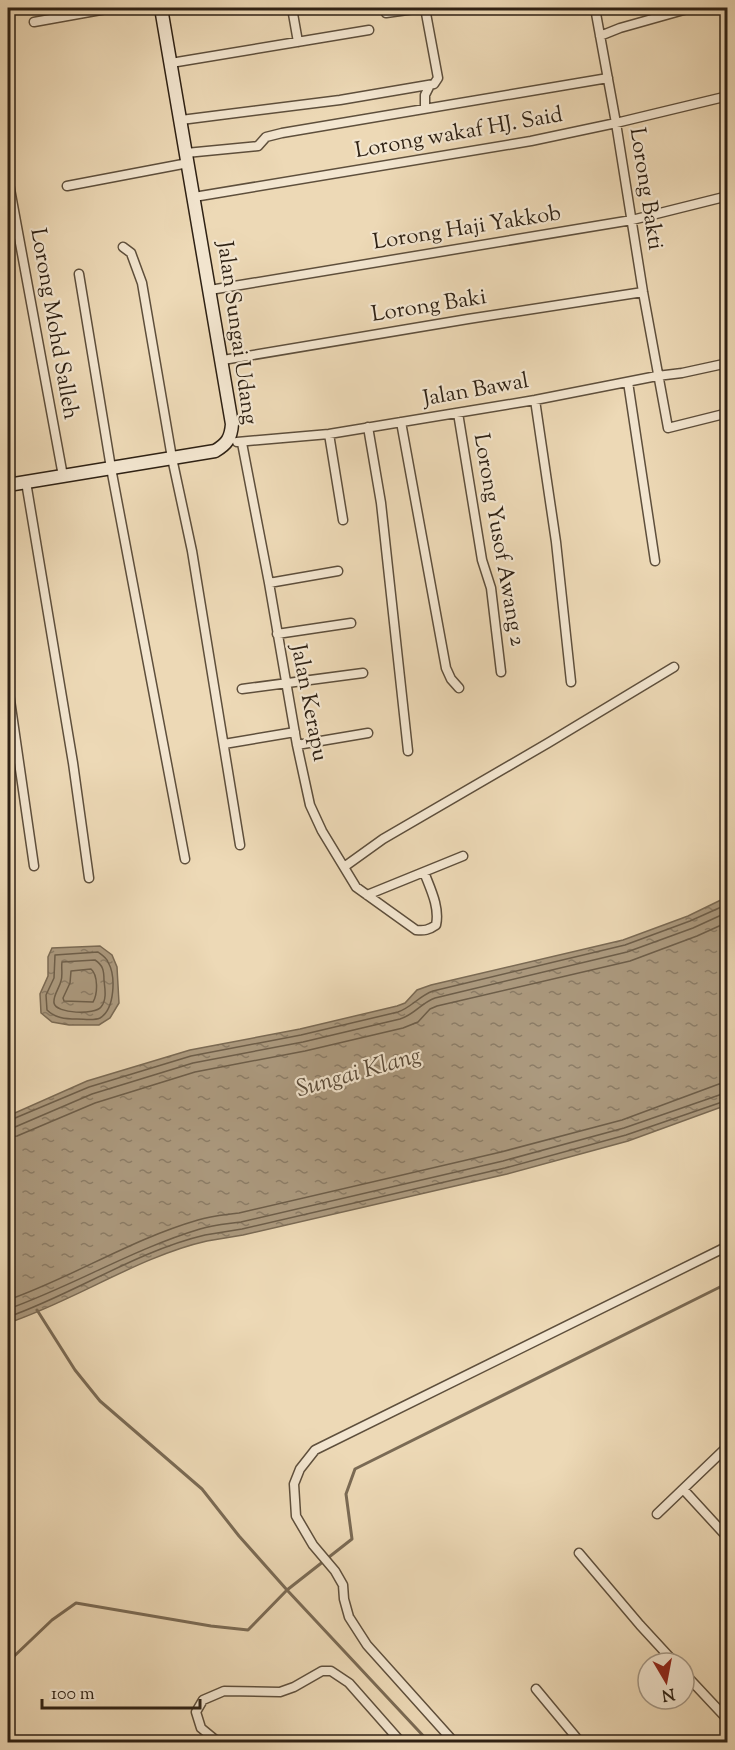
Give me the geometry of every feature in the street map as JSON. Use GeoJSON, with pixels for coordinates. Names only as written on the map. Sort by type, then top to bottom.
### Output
{"type":"FeatureCollection","features":[{"type":"Feature","properties":{"kind":"street"},"geometry":{"type":"LineString","coordinates":[[34,22],[112,8]]}},
{"type":"Feature","properties":{"kind":"street","name":"Jalan Sungai Udang"},"geometry":{"type":"LineString","coordinates":[[9,485],[214,451],[235,442],[161,8]]}},
{"type":"Feature","properties":{"kind":"street"},"geometry":{"type":"LineString","coordinates":[[292,8],[298,42]]}},
{"type":"Feature","properties":{"kind":"street"},"geometry":{"type":"LineString","coordinates":[[181,120],[340,100],[434,84],[438,78],[424,8],[386,13]]}},
{"type":"Feature","properties":{"kind":"street","name":"Lorong Bakti"},"geometry":{"type":"LineString","coordinates":[[595,8],[668,428],[728,413]]}},
{"type":"Feature","properties":{"kind":"street"},"geometry":{"type":"LineString","coordinates":[[600,36],[636,23],[691,8]]}},
{"type":"Feature","properties":{"kind":"street"},"geometry":{"type":"LineString","coordinates":[[171,63],[369,30]]}},
{"type":"Feature","properties":{"kind":"street"},"geometry":{"type":"LineString","coordinates":[[67,186],[187,158],[258,146],[266,137],[274,134],[608,78]]}},
{"type":"Feature","properties":{"kind":"street"},"geometry":{"type":"LineString","coordinates":[[425,108],[425,95],[430,85]]}},
{"type":"Feature","properties":{"kind":"street","name":"Lorong wakaf HJ. Said"},"geometry":{"type":"LineString","coordinates":[[194,197],[531,141],[728,96]]}},
{"type":"Feature","properties":{"kind":"street","name":"Lorong Mohd Salleh"},"geometry":{"type":"LineString","coordinates":[[8,178],[63,476]]}},
{"type":"Feature","properties":{"kind":"street","name":"Lorong Haji Yakkob"},"geometry":{"type":"LineString","coordinates":[[210,290],[632,220],[728,196]]}},
{"type":"Feature","properties":{"kind":"street"},"geometry":{"type":"LineString","coordinates":[[123,247],[131,253],[142,283],[172,458],[192,551],[240,845]]}},
{"type":"Feature","properties":{"kind":"street"},"geometry":{"type":"LineString","coordinates":[[79,274],[111,468],[185,859]]}},
{"type":"Feature","properties":{"kind":"street","name":"Lorong Baki"},"geometry":{"type":"LineString","coordinates":[[222,360],[468,318],[643,292]]}},
{"type":"Feature","properties":{"kind":"street","name":"Jalan Bawal"},"geometry":{"type":"LineString","coordinates":[[235,442],[328,434],[535,400],[728,363]]}},
{"type":"Feature","properties":{"kind":"street"},"geometry":{"type":"LineString","coordinates":[[628,382],[655,561]]}},
{"type":"Feature","properties":{"kind":"street"},"geometry":{"type":"LineString","coordinates":[[535,400],[556,542],[571,682]]}},
{"type":"Feature","properties":{"kind":"street","name":"Lorong Yusof Awang 2"},"geometry":{"type":"LineString","coordinates":[[458,413],[482,560],[491,588],[501,672]]}},
{"type":"Feature","properties":{"kind":"street"},"geometry":{"type":"LineString","coordinates":[[401,422],[447,668],[451,679],[459,688]]}},
{"type":"Feature","properties":{"kind":"street"},"geometry":{"type":"LineString","coordinates":[[368,427],[381,503],[408,751]]}},
{"type":"Feature","properties":{"kind":"street"},"geometry":{"type":"LineString","coordinates":[[328,434],[343,520]]}},
{"type":"Feature","properties":{"kind":"street","name":"Jalan Kerapu"},"geometry":{"type":"LineString","coordinates":[[235,442],[269,583],[297,745],[310,805],[322,831],[356,887],[416,930],[430,929],[436,925],[437,919],[437,909],[424,872]]}},
{"type":"Feature","properties":{"kind":"street"},"geometry":{"type":"LineString","coordinates":[[8,457],[9,485]]}},
{"type":"Feature","properties":{"kind":"street"},"geometry":{"type":"LineString","coordinates":[[26,482],[73,763],[89,878]]}},
{"type":"Feature","properties":{"kind":"street"},"geometry":{"type":"LineString","coordinates":[[269,583],[338,570]]}},
{"type":"Feature","properties":{"kind":"street"},"geometry":{"type":"LineString","coordinates":[[277,634],[351,623]]}},
{"type":"Feature","properties":{"kind":"street"},"geometry":{"type":"LineString","coordinates":[[344,867],[382,839],[548,744],[674,667]]}},
{"type":"Feature","properties":{"kind":"street"},"geometry":{"type":"LineString","coordinates":[[242,689],[363,673]]}},
{"type":"Feature","properties":{"kind":"street"},"geometry":{"type":"LineString","coordinates":[[8,686],[34,866]]}},
{"type":"Feature","properties":{"kind":"street"},"geometry":{"type":"LineString","coordinates":[[224,744],[295,732]]}},
{"type":"Feature","properties":{"kind":"street"},"geometry":{"type":"LineString","coordinates":[[297,745],[368,733]]}},
{"type":"Feature","properties":{"kind":"street"},"geometry":{"type":"LineString","coordinates":[[367,895],[463,856]]}},
{"type":"Feature","properties":{"kind":"street"},"geometry":{"type":"LineString","coordinates":[[454,1743],[367,1645],[349,1617],[343,1585],[314,1545],[297,1516],[294,1484],[300,1469],[315,1450],[728,1246]]}},
{"type":"Feature","properties":{"kind":"street"},"geometry":{"type":"LineString","coordinates":[[657,1514],[728,1446]]}},
{"type":"Feature","properties":{"kind":"street"},"geometry":{"type":"LineString","coordinates":[[683,1489],[728,1538]]}},
{"type":"Feature","properties":{"kind":"street"},"geometry":{"type":"LineString","coordinates":[[579,1553],[664,1651]]}},
{"type":"Feature","properties":{"kind":"street"},"geometry":{"type":"LineString","coordinates":[[218,1743],[201,1728],[198,1720],[196,1712],[203,1700],[224,1691],[280,1692],[322,1671],[331,1671],[349,1683],[402,1743]]}},
{"type":"Feature","properties":{"kind":"street"},"geometry":{"type":"LineString","coordinates":[[696,1686],[728,1720]]}},
{"type":"Feature","properties":{"kind":"street"},"geometry":{"type":"LineString","coordinates":[[536,1689],[580,1743]]}},
{"type":"Feature","properties":{"kind":"water","name":"Sungai Klang"},"geometry":{"type":"Polygon","coordinates":[[[727,897],[727,1105],[628,1141],[507,1174],[182,1248],[8,1323],[8,1116],[87,1081],[190,1050],[300,1029],[397,1006],[405,1003],[417,990],[431,985],[623,940],[688,916],[727,897]]]}},
{"type":"Feature","properties":{"kind":"water"},"geometry":{"type":"Polygon","coordinates":[[[100,946],[112,955],[117,967],[119,1003],[110,1018],[99,1025],[69,1025],[52,1022],[41,1013],[40,994],[48,976],[48,957],[52,948],[100,946]]]}},
{"type":"Feature","properties":{"kind":"waterway"},"geometry":{"type":"LineString","coordinates":[[8,1662],[52,1620],[76,1603],[248,1630],[287,1590],[352,1539],[346,1494],[355,1469],[728,1283]]}},
{"type":"Feature","properties":{"kind":"waterway"},"geometry":{"type":"LineString","coordinates":[[37,1310],[75,1370],[100,1401],[202,1489],[239,1536],[287,1590],[429,1742]]}}]}
